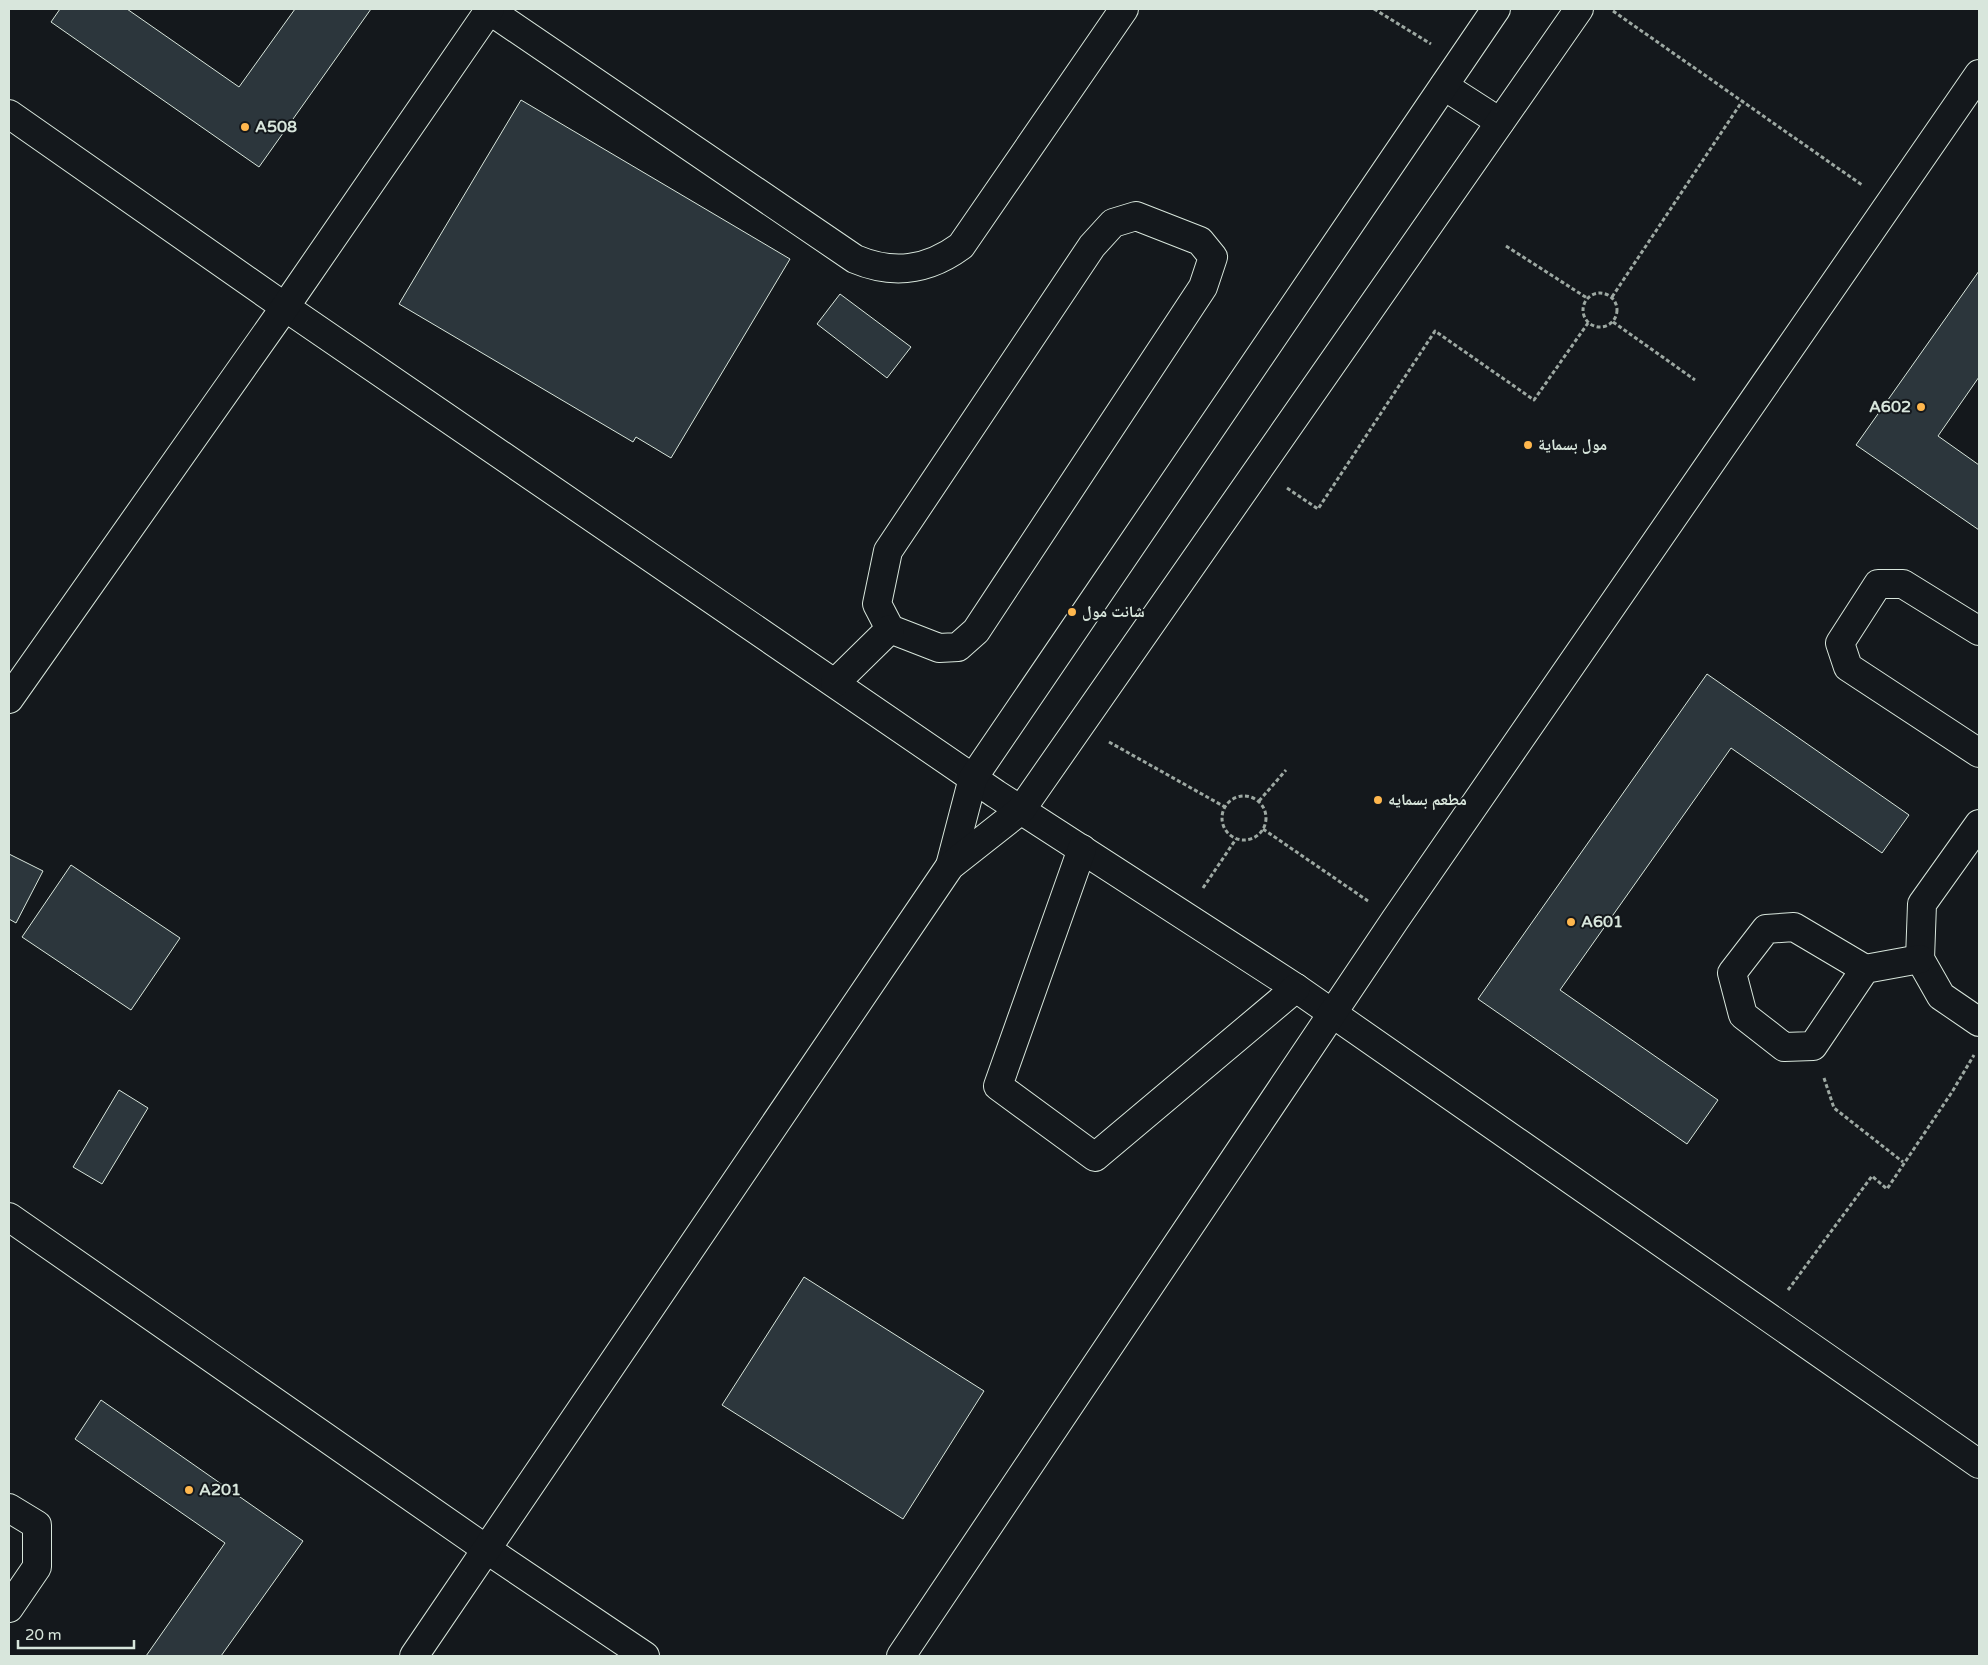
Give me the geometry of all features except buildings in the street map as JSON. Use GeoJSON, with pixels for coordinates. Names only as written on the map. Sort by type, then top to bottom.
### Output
{"type":"FeatureCollection","features":[{"type":"Feature","properties":{"kind":"street"},"geometry":{"type":"LineString","coordinates":[[9,699],[285,307],[489,9],[855,259],[872,266],[891,270],[928,265],[946,257],[961,246],[1124,9]]}},
{"type":"Feature","properties":{"kind":"street"},"geometry":{"type":"LineString","coordinates":[[950,866],[972,778],[1496,9]]}},
{"type":"Feature","properties":{"kind":"street"},"geometry":{"type":"LineString","coordinates":[[414,1656],[950,866],[1021,810],[1579,9]]}},
{"type":"Feature","properties":{"kind":"street"},"geometry":{"type":"LineString","coordinates":[[901,1656],[1395,920],[1979,74]]}},
{"type":"Feature","properties":{"kind":"street"},"geometry":{"type":"LineString","coordinates":[[1444,86],[1500,122]]}},
{"type":"Feature","properties":{"kind":"street"},"geometry":{"type":"LineString","coordinates":[[9,114],[285,307],[972,778],[1296,988],[1979,1464]]}},
{"type":"Feature","properties":{"kind":"street"},"geometry":{"type":"LineString","coordinates":[[1136,216],[1200,241],[1213,257],[1203,287],[976,631],[958,647],[939,648],[890,629],[877,604],[888,551],[1092,246],[1113,223],[1136,216]]}},
{"type":"Feature","properties":{"kind":"street"},"geometry":{"type":"LineString","coordinates":[[1979,631],[1903,584],[1878,584],[1840,642],[1848,667],[1979,753]]}},
{"type":"Feature","properties":{"kind":"street"},"geometry":{"type":"LineString","coordinates":[[835,683],[890,629]]}},
{"type":"Feature","properties":{"kind":"street"},"geometry":{"type":"LineString","coordinates":[[1979,824],[1922,904],[1920,959],[1941,996],[1979,1022]]}},
{"type":"Feature","properties":{"kind":"street"},"geometry":{"type":"LineString","coordinates":[[1082,849],[998,1086],[1095,1157],[1296,988]]}},
{"type":"Feature","properties":{"kind":"street"},"geometry":{"type":"LineString","coordinates":[[1865,969],[1813,1046],[1784,1047],[1742,1015],[1732,973],[1766,930],[1794,927],[1865,969],[1920,959]]}},
{"type":"Feature","properties":{"kind":"street"},"geometry":{"type":"LineString","coordinates":[[9,1217],[486,1549],[645,1656]]}},
{"type":"Feature","properties":{"kind":"street"},"geometry":{"type":"LineString","coordinates":[[9,1508],[37,1525],[37,1567],[9,1608]]}},
{"type":"Feature","properties":{"kind":"path"},"geometry":{"type":"LineString","coordinates":[[1374,9],[1459,62]]}},
{"type":"Feature","properties":{"kind":"path"},"geometry":{"type":"LineString","coordinates":[[1611,9],[1889,205]]}},
{"type":"Feature","properties":{"kind":"path"},"geometry":{"type":"LineString","coordinates":[[1612,298],[1742,100]]}},
{"type":"Feature","properties":{"kind":"path"},"geometry":{"type":"LineString","coordinates":[[1506,246],[1586,298]]}},
{"type":"Feature","properties":{"kind":"path"},"geometry":{"type":"LineString","coordinates":[[1604,293],[1612,298],[1617,305],[1617,314],[1613,322],[1605,327],[1596,328],[1588,323],[1583,316],[1583,306],[1586,298],[1604,293]]}},
{"type":"Feature","properties":{"kind":"path"},"geometry":{"type":"LineString","coordinates":[[1613,322],[1695,380]]}},
{"type":"Feature","properties":{"kind":"path"},"geometry":{"type":"LineString","coordinates":[[1258,469],[1318,509],[1436,331],[1534,400],[1588,323]]}},
{"type":"Feature","properties":{"kind":"path"},"geometry":{"type":"LineString","coordinates":[[1080,725],[1225,807]]}},
{"type":"Feature","properties":{"kind":"path"},"geometry":{"type":"LineString","coordinates":[[1259,802],[1286,770]]}},
{"type":"Feature","properties":{"kind":"path"},"geometry":{"type":"LineString","coordinates":[[1247,796],[1259,802],[1266,814],[1263,829],[1256,836],[1246,840],[1236,839],[1228,834],[1223,825],[1222,816],[1225,807],[1234,798],[1247,796]]}},
{"type":"Feature","properties":{"kind":"path"},"geometry":{"type":"LineString","coordinates":[[1263,829],[1395,920]]}},
{"type":"Feature","properties":{"kind":"path"},"geometry":{"type":"LineString","coordinates":[[1184,915],[1236,839]]}},
{"type":"Feature","properties":{"kind":"path"},"geometry":{"type":"LineString","coordinates":[[1813,1046],[1834,1108],[1903,1162]]}},
{"type":"Feature","properties":{"kind":"path"},"geometry":{"type":"LineString","coordinates":[[1768,1316],[1872,1176],[1886,1189],[1952,1092],[1975,1054]]}},
{"type":"Feature","properties":{"kind":"place","name":"A508"},"geometry":{"type":"Point","coordinates":[245,127]}},
{"type":"Feature","properties":{"kind":"place","name":"A602"},"geometry":{"type":"Point","coordinates":[1921,407]}},
{"type":"Feature","properties":{"kind":"place","name":"مول بسماية"},"geometry":{"type":"Point","coordinates":[1528,445]}},
{"type":"Feature","properties":{"kind":"place","name":"شانت مول"},"geometry":{"type":"Point","coordinates":[1072,612]}},
{"type":"Feature","properties":{"kind":"place","name":"مطعم بسمايه"},"geometry":{"type":"Point","coordinates":[1378,800]}},
{"type":"Feature","properties":{"kind":"place","name":"A601"},"geometry":{"type":"Point","coordinates":[1571,922]}},
{"type":"Feature","properties":{"kind":"place","name":"A201"},"geometry":{"type":"Point","coordinates":[189,1490]}}]}
